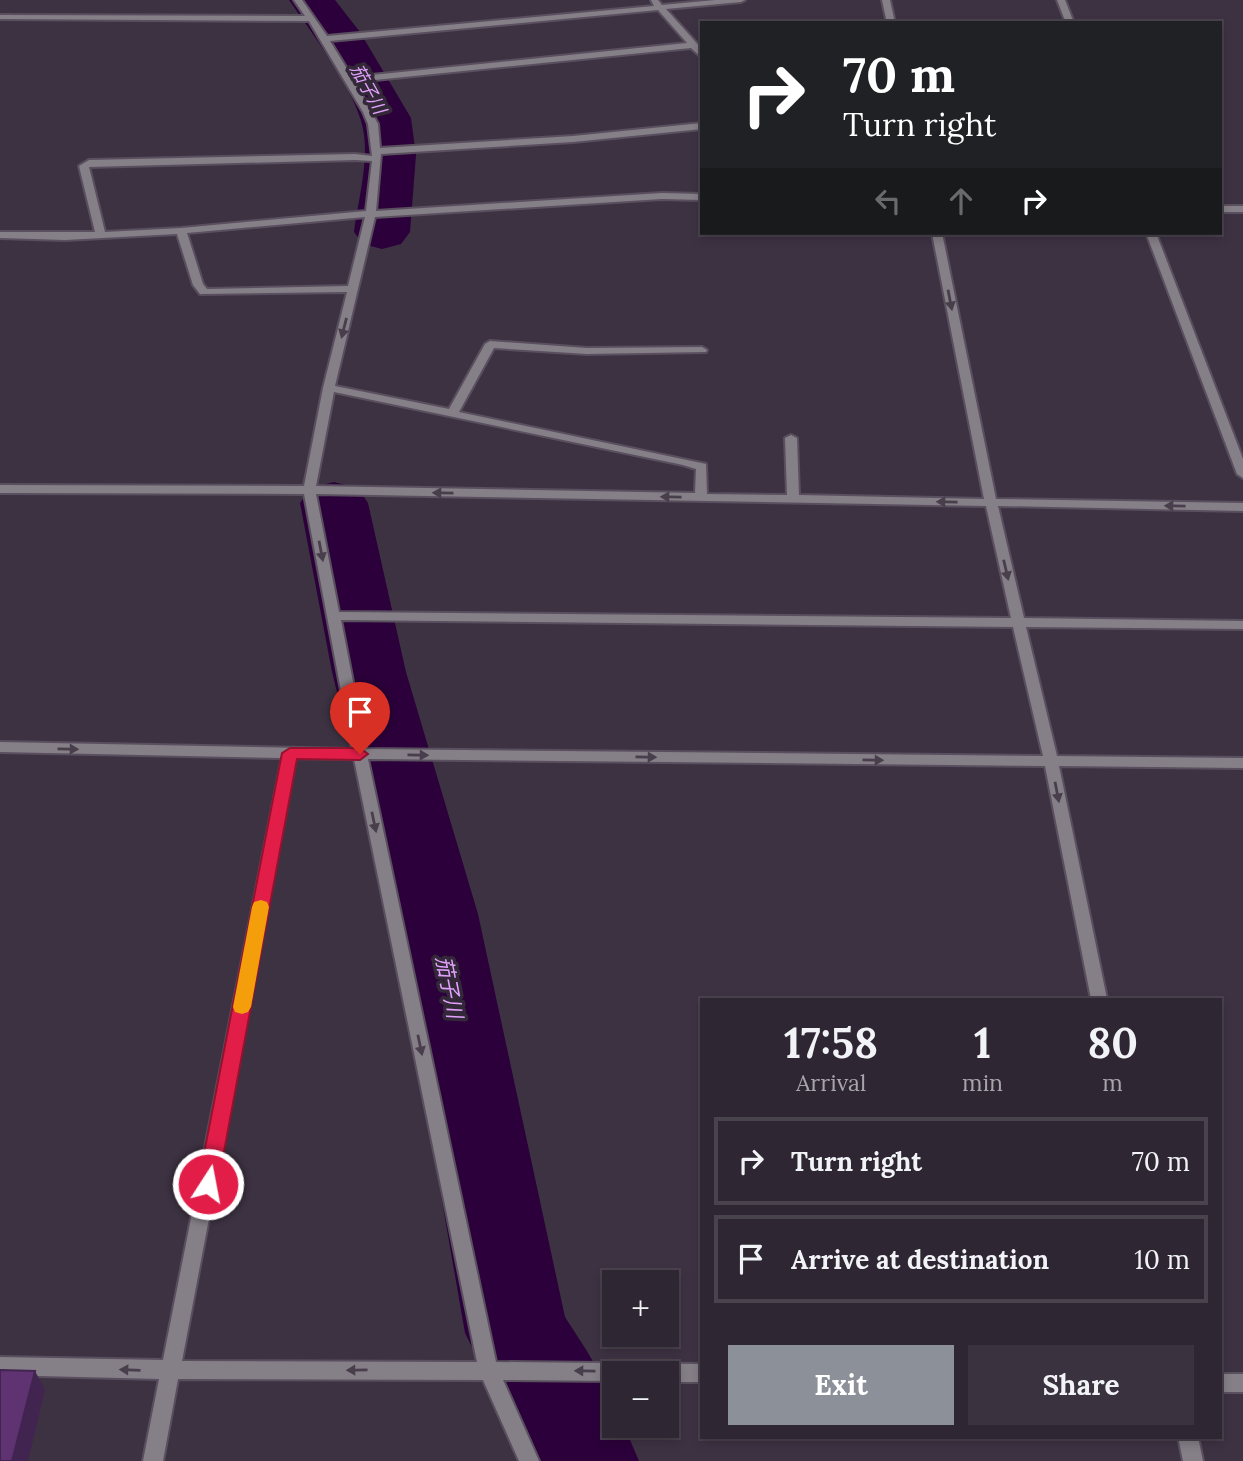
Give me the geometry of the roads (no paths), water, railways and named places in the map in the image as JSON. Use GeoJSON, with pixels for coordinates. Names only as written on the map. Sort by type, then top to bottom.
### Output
{"type":"FeatureCollection","features":[{"type":"Feature","properties":{"kind":"street"},"geometry":{"type":"LineString","coordinates":[[298,0],[329,38],[354,79],[383,152],[374,214],[329,388],[309,490],[360,754],[488,1369],[529,1461]]}},
{"type":"Feature","properties":{"kind":"street"},"geometry":{"type":"LineString","coordinates":[[329,38],[656,3],[741,0]]}},
{"type":"Feature","properties":{"kind":"street"},"geometry":{"type":"LineString","coordinates":[[886,0],[891,21]]}},
{"type":"Feature","properties":{"kind":"street"},"geometry":{"type":"LineString","coordinates":[[1062,0],[1069,21]]}},
{"type":"Feature","properties":{"kind":"street"},"geometry":{"type":"LineString","coordinates":[[656,3],[700,53]]}},
{"type":"Feature","properties":{"kind":"street"},"geometry":{"type":"LineString","coordinates":[[0,17],[313,19]]}},
{"type":"Feature","properties":{"kind":"street"},"geometry":{"type":"LineString","coordinates":[[354,79],[692,45]]}},
{"type":"Feature","properties":{"kind":"street"},"geometry":{"type":"LineString","coordinates":[[101,235],[84,166],[89,163],[355,157],[383,152],[573,139],[700,126]]}},
{"type":"Feature","properties":{"kind":"street"},"geometry":{"type":"LineString","coordinates":[[0,235],[101,235],[181,231],[374,214],[662,196],[700,197]]}},
{"type":"Feature","properties":{"kind":"street"},"geometry":{"type":"LineString","coordinates":[[1222,209],[1243,209]]}},
{"type":"Feature","properties":{"kind":"street"},"geometry":{"type":"LineString","coordinates":[[181,231],[198,285],[204,292],[354,289]]}},
{"type":"Feature","properties":{"kind":"street"},"geometry":{"type":"LineString","coordinates":[[937,235],[990,503],[1051,761],[1099,998]]}},
{"type":"Feature","properties":{"kind":"street"},"geometry":{"type":"LineString","coordinates":[[1152,235],[1243,474]]}},
{"type":"Feature","properties":{"kind":"street"},"geometry":{"type":"LineString","coordinates":[[453,412],[490,344],[587,351],[702,350]]}},
{"type":"Feature","properties":{"kind":"street"},"geometry":{"type":"LineString","coordinates":[[329,388],[453,412],[702,467],[701,498]]}},
{"type":"Feature","properties":{"kind":"street"},"geometry":{"type":"LineString","coordinates":[[791,438],[793,499]]}},
{"type":"Feature","properties":{"kind":"street"},"geometry":{"type":"LineString","coordinates":[[0,489],[309,490],[1243,507]]}},
{"type":"Feature","properties":{"kind":"street"},"geometry":{"type":"LineString","coordinates":[[333,616],[1243,625]]}},
{"type":"Feature","properties":{"kind":"street"},"geometry":{"type":"LineString","coordinates":[[0,747],[360,754],[1243,763]]}},
{"type":"Feature","properties":{"kind":"street"},"geometry":{"type":"LineString","coordinates":[[153,1461],[290,753]]}},
{"type":"Feature","properties":{"kind":"street"},"geometry":{"type":"LineString","coordinates":[[0,1366],[172,1372],[488,1369],[700,1373]]}},
{"type":"Feature","properties":{"kind":"street"},"geometry":{"type":"LineString","coordinates":[[1222,1382],[1243,1383]]}},
{"type":"Feature","properties":{"kind":"street"},"geometry":{"type":"LineString","coordinates":[[1188,1439],[1193,1461]]}},
{"type":"Feature","properties":{"kind":"waterway","name":"茄子川"},"geometry":{"type":"LineString","coordinates":[[311,0],[337,32],[386,118],[390,155],[382,232]]}},
{"type":"Feature","properties":{"kind":"waterway","name":"茄子川"},"geometry":{"type":"LineString","coordinates":[[334,503],[369,672],[435,914],[517,1333],[550,1389],[584,1461]]}}]}
